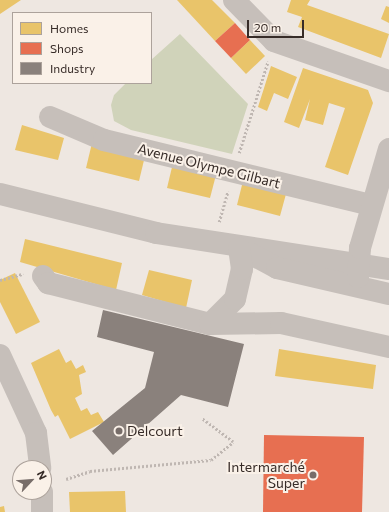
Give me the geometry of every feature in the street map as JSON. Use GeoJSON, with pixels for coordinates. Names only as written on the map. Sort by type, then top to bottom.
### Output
{"type":"FeatureCollection","features":[{"type":"Feature","properties":{"kind":"street"},"geometry":{"type":"LineString","coordinates":[[234,0],[274,41],[389,81]]}},
{"type":"Feature","properties":{"kind":"street","name":"Avenue Olympe Gilbart"},"geometry":{"type":"LineString","coordinates":[[50,117],[104,140],[370,205]]}},
{"type":"Feature","properties":{"kind":"street"},"geometry":{"type":"LineString","coordinates":[[359,288],[358,264],[370,205],[389,149]]}},
{"type":"Feature","properties":{"kind":"street"},"geometry":{"type":"LineString","coordinates":[[0,194],[156,233],[239,248],[389,269]]}},
{"type":"Feature","properties":{"kind":"street"},"geometry":{"type":"LineString","coordinates":[[239,248],[277,268],[389,294]]}},
{"type":"Feature","properties":{"kind":"street"},"geometry":{"type":"LineString","coordinates":[[210,324],[235,299],[242,269],[239,248]]}},
{"type":"Feature","properties":{"kind":"street"},"geometry":{"type":"LineString","coordinates":[[43,276],[48,282],[210,324],[281,323],[389,347]]}},
{"type":"Feature","properties":{"kind":"street"},"geometry":{"type":"LineString","coordinates":[[0,355],[36,433],[39,460]]}},
{"type":"Feature","properties":{"kind":"street"},"geometry":{"type":"LineString","coordinates":[[42,500],[42,512]]}},
{"type":"Feature","properties":{"kind":"path"},"geometry":{"type":"LineString","coordinates":[[219,220],[274,41]]}},
{"type":"Feature","properties":{"kind":"path"},"geometry":{"type":"LineString","coordinates":[[66,479],[90,470],[211,460],[233,442],[202,419]]}},
{"type":"Feature","properties":{"kind":"green space"},"geometry":{"type":"Polygon","coordinates":[[[180,34],[248,104],[232,154],[131,130],[114,121],[111,105],[114,95],[125,84],[152,84],[152,59],[180,34]]]}},
{"type":"Feature","properties":{"kind":"building: Homes"},"geometry":{"type":"Polygon","coordinates":[[[0,0],[21,0],[0,14],[0,0]]]}},
{"type":"Feature","properties":{"kind":"building: Homes"},"geometry":{"type":"Polygon","coordinates":[[[177,0],[212,0],[235,23],[215,41],[177,0]]]}},
{"type":"Feature","properties":{"kind":"building: Homes"},"geometry":{"type":"Polygon","coordinates":[[[291,0],[310,0],[307,5],[389,34],[381,58],[298,27],[302,17],[287,12],[291,0]]]}},
{"type":"Feature","properties":{"kind":"building: Homes"},"geometry":{"type":"Polygon","coordinates":[[[386,6],[389,7],[389,23],[381,19],[386,6]]]}},
{"type":"Feature","properties":{"kind":"building: Homes"},"geometry":{"type":"Polygon","coordinates":[[[250,40],[265,56],[246,74],[231,58],[250,40]]]}},
{"type":"Feature","properties":{"kind":"building: Homes"},"geometry":{"type":"Polygon","coordinates":[[[271,66],[297,77],[288,99],[274,93],[267,111],[258,107],[271,66]]]}},
{"type":"Feature","properties":{"kind":"building: Homes"},"geometry":{"type":"Polygon","coordinates":[[[303,68],[368,90],[373,103],[348,175],[325,167],[345,108],[329,103],[323,125],[305,120],[310,99],[299,128],[284,122],[303,68]]]}},
{"type":"Feature","properties":{"kind":"building: Homes"},"geometry":{"type":"Polygon","coordinates":[[[22,125],[64,138],[58,160],[15,150],[22,125]]]}},
{"type":"Feature","properties":{"kind":"building: Homes"},"geometry":{"type":"Polygon","coordinates":[[[92,143],[145,156],[139,181],[86,168],[92,143]]]}},
{"type":"Feature","properties":{"kind":"building: Homes"},"geometry":{"type":"Polygon","coordinates":[[[173,163],[216,175],[210,198],[167,188],[173,163]]]}},
{"type":"Feature","properties":{"kind":"building: Homes"},"geometry":{"type":"Polygon","coordinates":[[[243,181],[286,194],[280,216],[237,205],[243,181]]]}},
{"type":"Feature","properties":{"kind":"building: Homes"},"geometry":{"type":"Polygon","coordinates":[[[25,239],[122,263],[116,290],[20,262],[25,239]]]}},
{"type":"Feature","properties":{"kind":"building: Homes"},"geometry":{"type":"Polygon","coordinates":[[[149,270],[192,280],[186,308],[142,295],[149,270]]]}},
{"type":"Feature","properties":{"kind":"building: Homes"},"geometry":{"type":"Polygon","coordinates":[[[15,273],[40,322],[16,334],[0,302],[0,280],[15,273]]]}},
{"type":"Feature","properties":{"kind":"building: Homes"},"geometry":{"type":"Polygon","coordinates":[[[59,349],[66,363],[71,360],[76,369],[83,365],[86,372],[79,375],[82,394],[75,398],[81,411],[87,408],[91,415],[98,412],[104,422],[70,439],[58,415],[55,417],[51,410],[31,363],[59,349]]]}},
{"type":"Feature","properties":{"kind":"building: Homes"},"geometry":{"type":"Polygon","coordinates":[[[279,349],[376,365],[373,389],[275,376],[279,349]]]}},
{"type":"Feature","properties":{"kind":"building: Homes"},"geometry":{"type":"Polygon","coordinates":[[[125,491],[126,512],[70,512],[69,492],[125,491]]]}},
{"type":"Feature","properties":{"kind":"building: Homes"},"geometry":{"type":"Polygon","coordinates":[[[4,506],[5,512],[0,512],[0,507],[4,506]]]}},
{"type":"Feature","properties":{"kind":"building: Shops"},"geometry":{"type":"Polygon","coordinates":[[[235,23],[250,40],[231,58],[215,41],[235,23]]]}},
{"type":"Feature","properties":{"kind":"building: Shops","name":"Intermarché Super"},"geometry":{"type":"Polygon","coordinates":[[[264,435],[364,437],[362,512],[263,512],[264,435]]]}},
{"type":"Feature","properties":{"kind":"building: Industry"},"geometry":{"type":"Polygon","coordinates":[[[103,310],[244,344],[228,407],[181,395],[113,455],[92,431],[145,388],[154,352],[97,337],[103,310]]]}},
{"type":"Feature","properties":{"kind":"place","name":"Delcourt"},"geometry":{"type":"Point","coordinates":[119,431]}},
{"type":"Feature","properties":{"kind":"place","name":"Intermarché Super"},"geometry":{"type":"Point","coordinates":[313,475]}}]}
